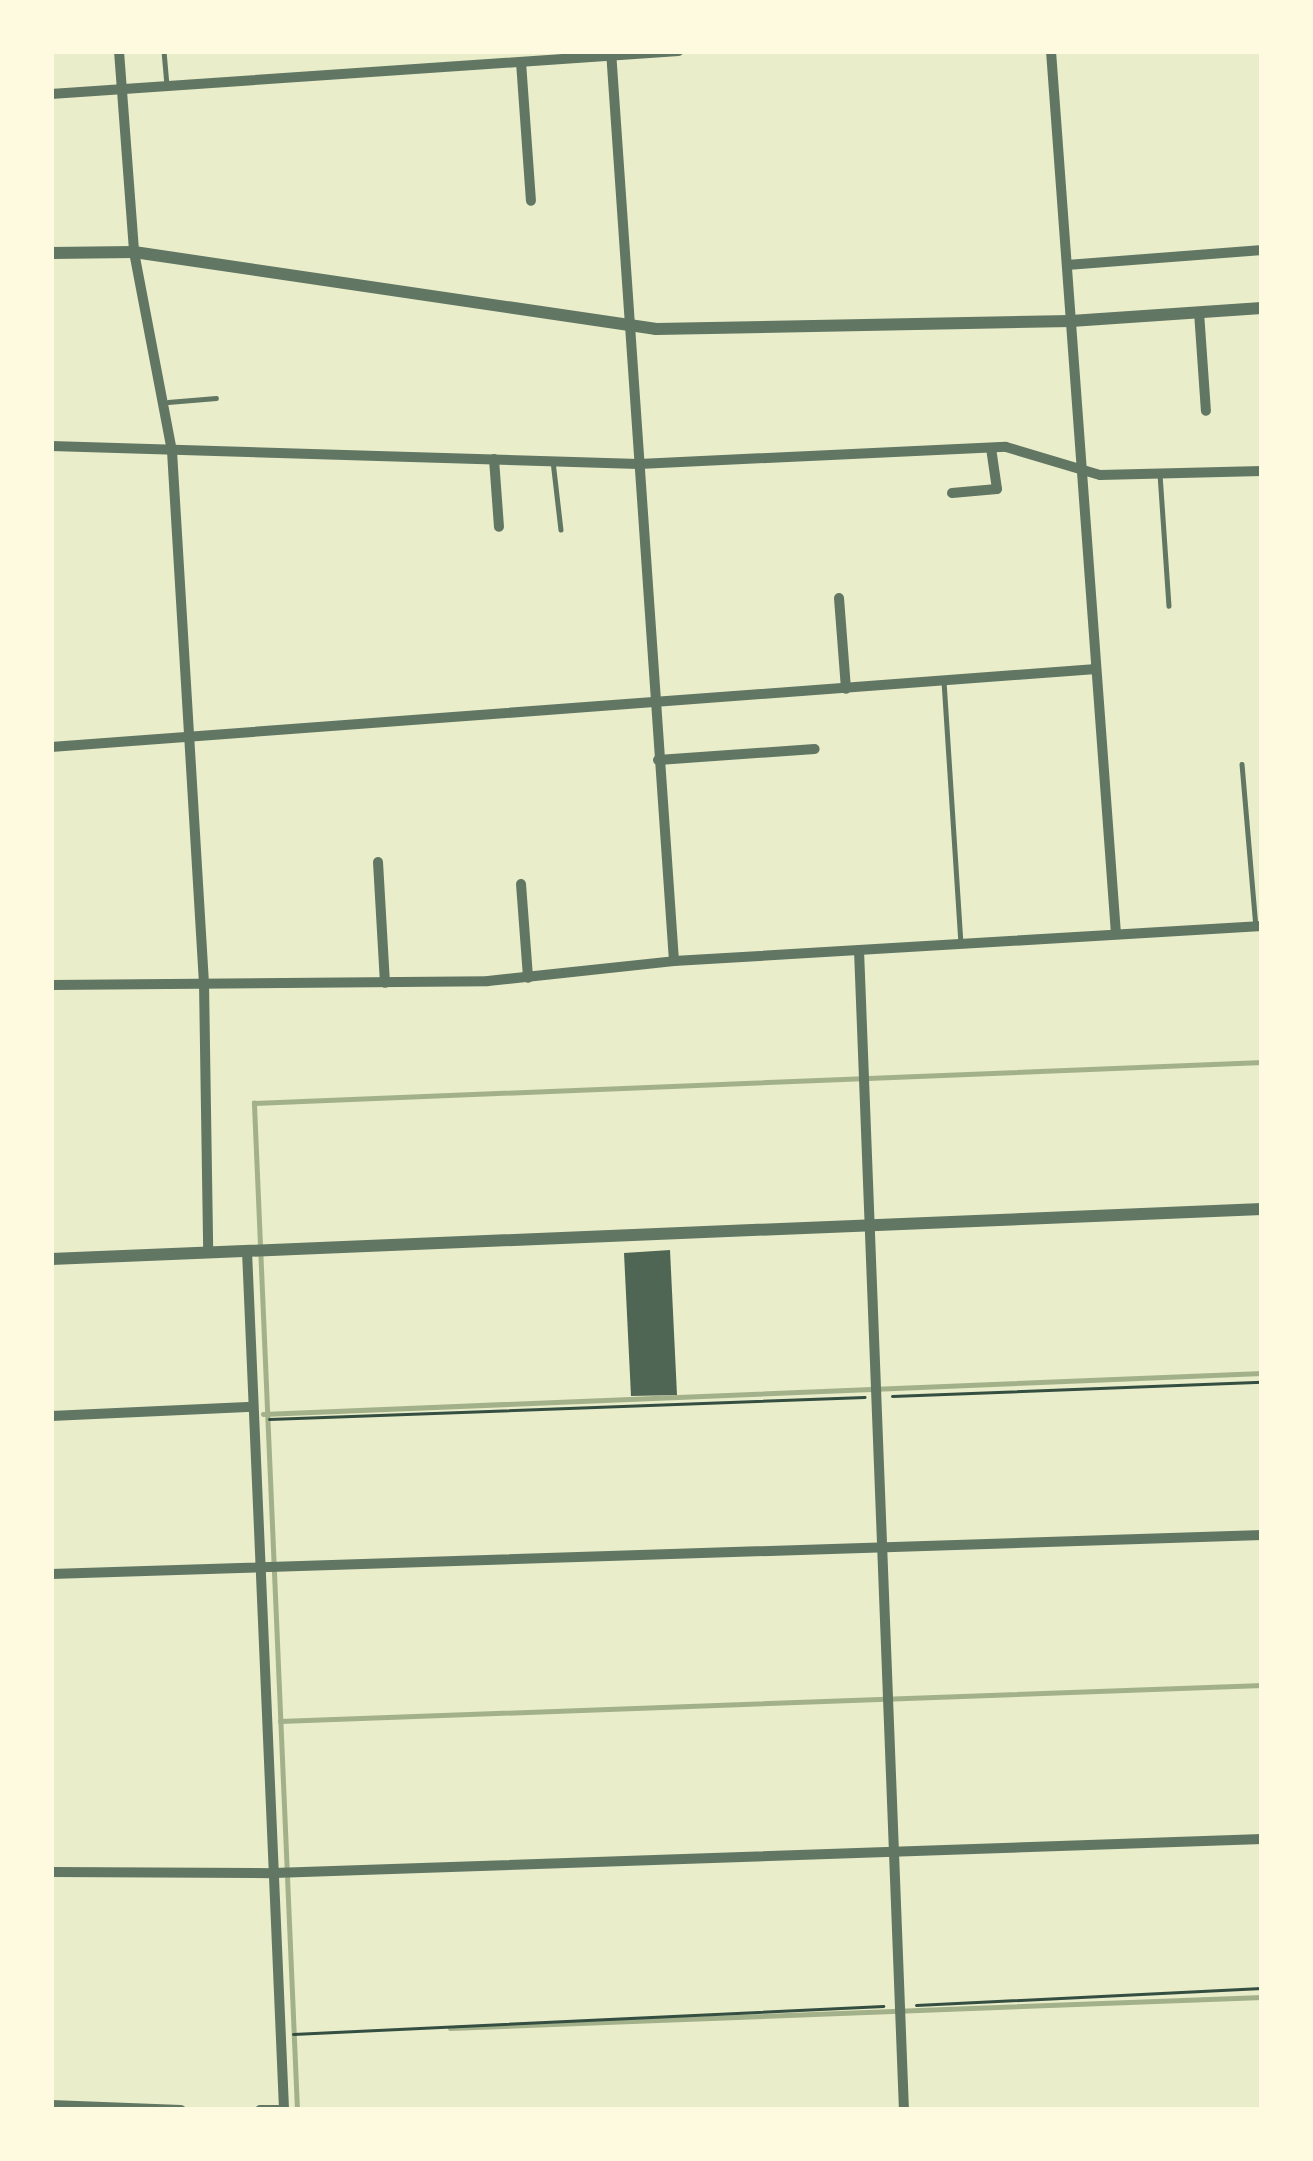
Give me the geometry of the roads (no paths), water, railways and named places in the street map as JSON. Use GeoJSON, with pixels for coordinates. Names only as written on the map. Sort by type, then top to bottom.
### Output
{"type":"FeatureCollection","features":[{"type":"Feature","properties":{"kind":"street"},"geometry":{"type":"LineString","coordinates":[[119,51],[134,253],[172,451],[184,738],[204,983],[208,1250]]}},
{"type":"Feature","properties":{"kind":"street"},"geometry":{"type":"LineString","coordinates":[[444,51],[445,67]]}},
{"type":"Feature","properties":{"kind":"street"},"geometry":{"type":"LineString","coordinates":[[51,94],[679,51]]}},
{"type":"Feature","properties":{"kind":"street"},"geometry":{"type":"LineString","coordinates":[[1051,51],[1116,934]]}},
{"type":"Feature","properties":{"kind":"street"},"geometry":{"type":"LineString","coordinates":[[611,54],[674,961]]}},
{"type":"Feature","properties":{"kind":"street"},"geometry":{"type":"LineString","coordinates":[[521,62],[531,201]]}},
{"type":"Feature","properties":{"kind":"street"},"geometry":{"type":"LineString","coordinates":[[1066,266],[1262,250]]}},
{"type":"Feature","properties":{"kind":"street"},"geometry":{"type":"LineString","coordinates":[[51,253],[134,253],[629,326],[739,331],[1071,321],[1262,308]]}},
{"type":"Feature","properties":{"kind":"street"},"geometry":{"type":"LineString","coordinates":[[1199,313],[1206,411]]}},
{"type":"Feature","properties":{"kind":"street"},"geometry":{"type":"LineString","coordinates":[[51,446],[639,464],[991,448],[1082,472],[1262,471]]}},
{"type":"Feature","properties":{"kind":"street"},"geometry":{"type":"LineString","coordinates":[[952,493],[997,489],[991,448]]}},
{"type":"Feature","properties":{"kind":"street"},"geometry":{"type":"LineString","coordinates":[[494,459],[499,527]]}},
{"type":"Feature","properties":{"kind":"street"},"geometry":{"type":"LineString","coordinates":[[838,598],[846,689]]}},
{"type":"Feature","properties":{"kind":"street"},"geometry":{"type":"LineString","coordinates":[[51,747],[1096,669]]}},
{"type":"Feature","properties":{"kind":"street"},"geometry":{"type":"LineString","coordinates":[[658,760],[815,749]]}},
{"type":"Feature","properties":{"kind":"street"},"geometry":{"type":"LineString","coordinates":[[378,862],[385,983]]}},
{"type":"Feature","properties":{"kind":"street"},"geometry":{"type":"LineString","coordinates":[[521,884],[528,978]]}},
{"type":"Feature","properties":{"kind":"street"},"geometry":{"type":"LineString","coordinates":[[51,985],[528,978],[674,961],[1259,927]]}},
{"type":"Feature","properties":{"kind":"street"},"geometry":{"type":"LineString","coordinates":[[859,950],[904,2110]]}},
{"type":"Feature","properties":{"kind":"street"},"geometry":{"type":"LineString","coordinates":[[51,1259],[1262,1210]]}},
{"type":"Feature","properties":{"kind":"street"},"geometry":{"type":"LineString","coordinates":[[247,1251],[284,2110],[260,2110]]}},
{"type":"Feature","properties":{"kind":"street"},"geometry":{"type":"LineString","coordinates":[[51,1416],[254,1413]]}},
{"type":"Feature","properties":{"kind":"street"},"geometry":{"type":"LineString","coordinates":[[51,1574],[1262,1535]]}},
{"type":"Feature","properties":{"kind":"street"},"geometry":{"type":"LineString","coordinates":[[51,1872],[274,1873],[1262,1839]]}},
{"type":"Feature","properties":{"kind":"street"},"geometry":{"type":"LineString","coordinates":[[51,2105],[181,2110]]}},
{"type":"Feature","properties":{"kind":"lane"},"geometry":{"type":"LineString","coordinates":[[164,51],[167,86]]}},
{"type":"Feature","properties":{"kind":"lane"},"geometry":{"type":"LineString","coordinates":[[162,403],[216,398]]}},
{"type":"Feature","properties":{"kind":"lane"},"geometry":{"type":"LineString","coordinates":[[554,461],[560,530]]}},
{"type":"Feature","properties":{"kind":"lane"},"geometry":{"type":"LineString","coordinates":[[1160,474],[1168,606]]}},
{"type":"Feature","properties":{"kind":"lane"},"geometry":{"type":"LineString","coordinates":[[944,682],[961,944]]}},
{"type":"Feature","properties":{"kind":"lane"},"geometry":{"type":"LineString","coordinates":[[1242,764],[1259,927]]}},
{"type":"Feature","properties":{"kind":"waterway"},"geometry":{"type":"LineString","coordinates":[[297,2110],[254,1103],[1262,1062]]}},
{"type":"Feature","properties":{"kind":"waterway"},"geometry":{"type":"LineString","coordinates":[[263,1414],[1262,1373]]}},
{"type":"Feature","properties":{"kind":"waterway"},"geometry":{"type":"LineString","coordinates":[[280,1721],[1262,1685]]}},
{"type":"Feature","properties":{"kind":"waterway"},"geometry":{"type":"LineString","coordinates":[[450,2028],[1262,1997]]}}]}
